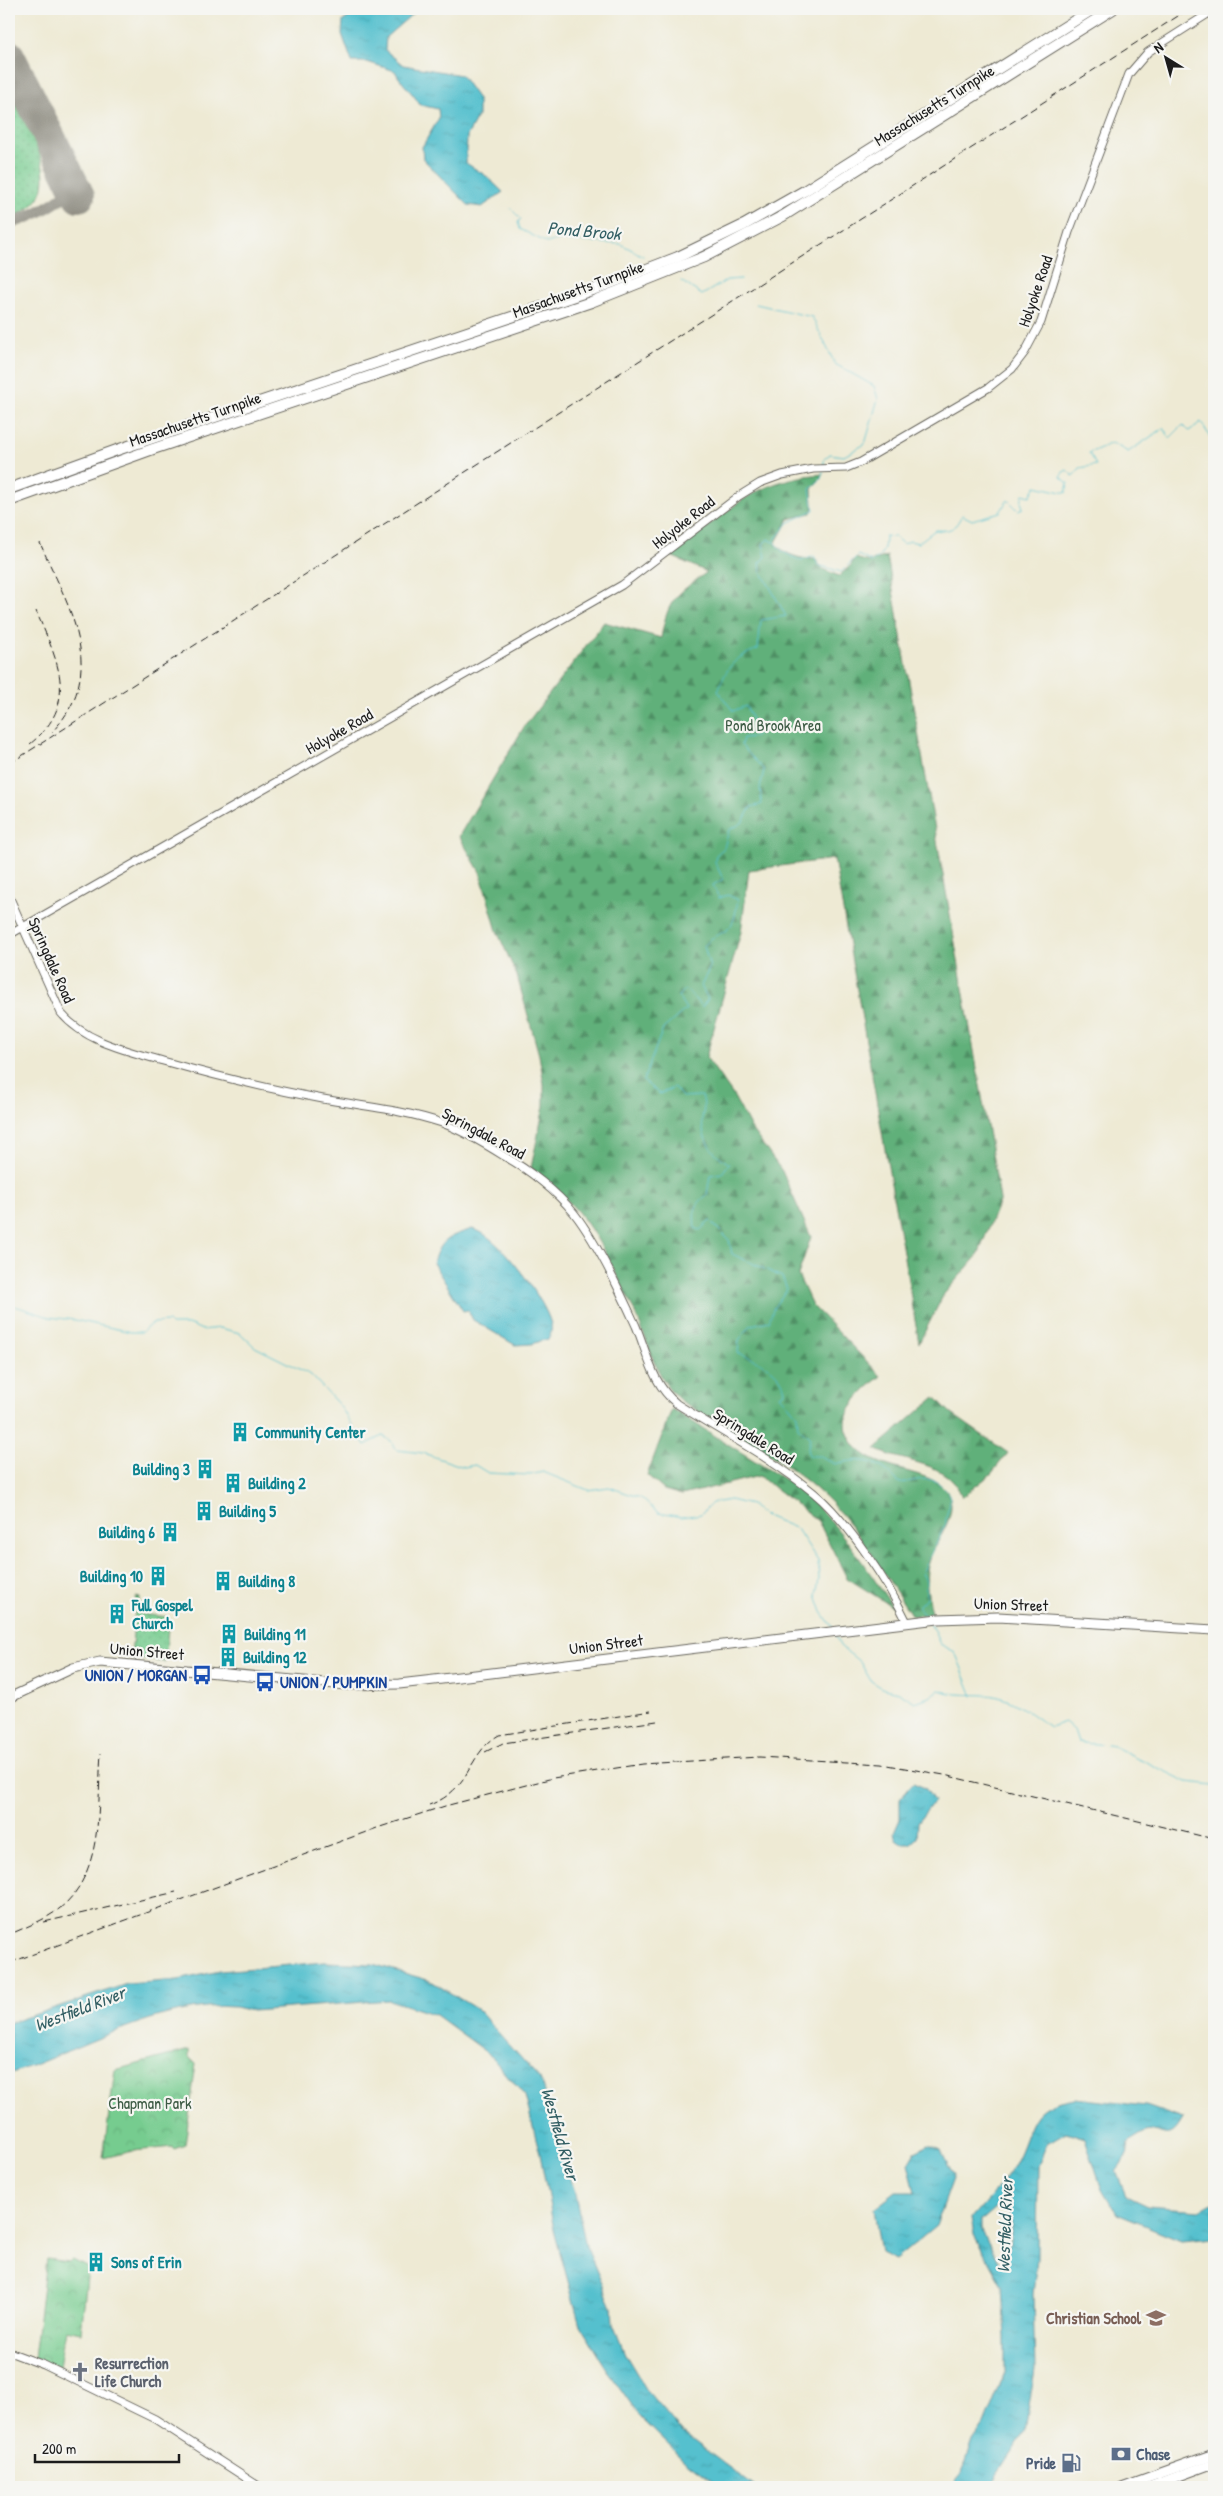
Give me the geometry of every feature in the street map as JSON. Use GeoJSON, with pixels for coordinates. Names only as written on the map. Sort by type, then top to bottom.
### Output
{"type":"FeatureCollection","features":[{"type":"Feature","properties":{"kind":"highway","name":"Massachusetts Turnpike"},"geometry":{"type":"LineString","coordinates":[[9,490],[117,450],[596,289],[694,249],[744,225],[812,186],[1093,9]]}},
{"type":"Feature","properties":{"kind":"highway","name":"Massachusetts Turnpike"},"geometry":{"type":"LineString","coordinates":[[9,501],[136,455],[590,302],[704,257],[783,216],[1113,9]]}},
{"type":"Feature","properties":{"kind":"main road","name":"Union Street"},"geometry":{"type":"LineString","coordinates":[[9,1698],[72,1668],[100,1662],[337,1684],[399,1684],[927,1620],[998,1617],[1214,1630]]}},
{"type":"Feature","properties":{"kind":"main road"},"geometry":{"type":"LineString","coordinates":[[1122,2487],[1214,2454]]}},
{"type":"Feature","properties":{"kind":"main road"},"geometry":{"type":"LineString","coordinates":[[1149,2487],[1214,2463]]}},
{"type":"Feature","properties":{"kind":"street","name":"Holyoke Road"},"geometry":{"type":"LineString","coordinates":[[9,935],[622,585],[751,488],[782,474],[846,468],[861,462],[988,388],[1015,365],[1025,352],[1041,322],[1069,232],[1129,74],[1148,52],[1214,10]]}},
{"type":"Feature","properties":{"kind":"street","name":"Springdale Road"},"geometry":{"type":"LineString","coordinates":[[9,896],[61,1013],[75,1027],[101,1041],[148,1057],[250,1085],[407,1114],[443,1124],[522,1167],[556,1195],[581,1223],[627,1308],[652,1372],[664,1391],[677,1404],[790,1476],[824,1502],[859,1545],[900,1606],[907,1622]]}},
{"type":"Feature","properties":{"kind":"street"},"geometry":{"type":"LineString","coordinates":[[9,2352],[44,2365],[155,2419],[260,2487]]}},
{"type":"Feature","properties":{"kind":"green space"},"geometry":{"type":"Polygon","coordinates":[[[9,92],[35,143],[42,162],[44,179],[40,195],[29,208],[9,217],[9,92]]]}},
{"type":"Feature","properties":{"kind":"green space","name":"Pond Brook Area"},"geometry":{"type":"Polygon","coordinates":[[[823,474],[812,489],[813,505],[811,513],[789,519],[775,544],[793,556],[815,559],[823,569],[839,576],[851,565],[855,558],[869,562],[887,556],[1000,1199],[978,1255],[944,1294],[919,1343],[834,859],[749,870],[741,932],[706,1057],[733,1095],[752,1130],[782,1171],[811,1237],[798,1275],[812,1305],[881,1376],[856,1400],[848,1415],[847,1431],[855,1446],[868,1457],[883,1464],[932,1480],[944,1487],[950,1498],[950,1515],[931,1557],[926,1577],[931,1614],[912,1616],[854,1530],[832,1504],[816,1489],[780,1461],[681,1401],[672,1391],[664,1381],[652,1358],[639,1320],[597,1239],[571,1204],[531,1168],[544,1106],[544,1084],[539,1055],[517,976],[497,931],[480,872],[459,836],[524,727],[604,622],[661,638],[670,606],[680,593],[707,572],[671,556],[740,501],[776,483],[823,474]]]}},
{"type":"Feature","properties":{"kind":"green space"},"geometry":{"type":"Polygon","coordinates":[[[935,1397],[952,1414],[1008,1453],[991,1474],[962,1497],[956,1485],[947,1476],[925,1465],[875,1449],[935,1397]]]}},
{"type":"Feature","properties":{"kind":"green space"},"geometry":{"type":"Polygon","coordinates":[[[672,1409],[795,1486],[810,1499],[848,1543],[893,1607],[847,1578],[818,1521],[759,1476],[682,1495],[664,1490],[647,1475],[672,1409]]]}},
{"type":"Feature","properties":{"kind":"green space"},"geometry":{"type":"Polygon","coordinates":[[[136,1597],[140,1598],[139,1614],[169,1617],[165,1662],[131,1658],[136,1597]]]}},
{"type":"Feature","properties":{"kind":"green space","name":"Chapman Park"},"geometry":{"type":"Polygon","coordinates":[[[189,2050],[189,2057],[196,2064],[185,2145],[174,2149],[173,2147],[133,2151],[103,2158],[115,2070],[189,2050]]]}},
{"type":"Feature","properties":{"kind":"green space"},"geometry":{"type":"Polygon","coordinates":[[[46,2259],[69,2262],[73,2260],[88,2268],[81,2333],[65,2330],[59,2367],[34,2358],[46,2259]]]}},
{"type":"Feature","properties":{"kind":"water"},"geometry":{"type":"Polygon","coordinates":[[[362,9],[418,9],[386,37],[385,50],[403,65],[461,75],[478,99],[478,116],[467,136],[466,163],[485,175],[503,192],[482,207],[468,205],[423,159],[422,147],[439,118],[438,109],[420,105],[395,71],[367,62],[352,62],[342,34],[343,21],[362,9]]]}},
{"type":"Feature","properties":{"kind":"water"},"geometry":{"type":"Polygon","coordinates":[[[472,1229],[482,1233],[494,1242],[530,1284],[540,1299],[551,1324],[551,1332],[548,1339],[531,1344],[515,1345],[473,1320],[468,1310],[463,1311],[433,1263],[442,1243],[457,1234],[472,1229]]]}},
{"type":"Feature","properties":{"kind":"water"},"geometry":{"type":"Polygon","coordinates":[[[913,1783],[925,1788],[934,1801],[918,1822],[917,1838],[910,1844],[903,1844],[896,1839],[894,1833],[900,1819],[900,1798],[913,1783]]]}},
{"type":"Feature","properties":{"kind":"water","name":"Westfield River"},"geometry":{"type":"Polygon","coordinates":[[[325,1962],[373,1964],[431,1981],[478,2010],[540,2079],[574,2189],[586,2246],[612,2307],[613,2324],[625,2354],[648,2392],[683,2433],[755,2487],[720,2487],[685,2461],[641,2418],[610,2374],[580,2325],[555,2234],[540,2154],[525,2096],[488,2053],[436,2015],[389,2000],[253,2011],[235,2007],[207,2007],[178,2011],[149,2019],[9,2074],[9,2023],[127,1984],[178,1980],[220,1971],[325,1962]]]}},
{"type":"Feature","properties":{"kind":"water"},"geometry":{"type":"Polygon","coordinates":[[[1075,2098],[1146,2106],[1183,2119],[1178,2127],[1169,2134],[1152,2131],[1146,2132],[1128,2142],[1126,2157],[1116,2171],[1126,2196],[1147,2206],[1200,2210],[1214,2202],[1214,2237],[1181,2240],[1117,2214],[1101,2187],[1085,2138],[1066,2132],[1047,2143],[1038,2166],[1037,2258],[1033,2294],[1035,2369],[1025,2432],[989,2487],[950,2487],[962,2473],[973,2441],[984,2425],[1005,2372],[1002,2286],[974,2235],[971,2219],[1010,2171],[1033,2120],[1047,2106],[1059,2101],[1075,2098]],[[1010,2199],[1005,2200],[981,2221],[981,2229],[1000,2265],[1006,2262],[1011,2234],[1010,2199]]]}},
{"type":"Feature","properties":{"kind":"water"},"geometry":{"type":"Polygon","coordinates":[[[929,2145],[941,2150],[954,2176],[936,2226],[895,2260],[881,2253],[874,2209],[896,2192],[915,2192],[908,2164],[915,2152],[929,2145]]]}},
{"type":"Feature","properties":{"kind":"waterway","name":"Pond Brook"},"geometry":{"type":"LineString","coordinates":[[511,209],[521,219],[518,222],[520,229],[547,243],[557,240],[621,244],[643,256]]}},
{"type":"Feature","properties":{"kind":"waterway","name":"Pond Brook"},"geometry":{"type":"LineString","coordinates":[[681,281],[702,295],[727,280],[741,279]]}},
{"type":"Feature","properties":{"kind":"waterway","name":"Pond Brook"},"geometry":{"type":"LineString","coordinates":[[756,304],[812,317],[835,364],[874,386],[878,399],[865,444],[844,456],[830,454],[824,459],[824,465]]}},
{"type":"Feature","properties":{"kind":"waterway"},"geometry":{"type":"LineString","coordinates":[[774,542],[783,552],[801,561],[814,556],[818,565],[841,572],[858,555],[872,562],[876,559],[883,552],[885,536],[895,537],[903,544],[910,541],[918,543],[935,530],[945,530],[954,527],[962,515],[972,520],[1000,512],[1008,500],[1018,510],[1023,508],[1021,502],[1023,494],[1030,496],[1036,486],[1066,493],[1068,483],[1061,477],[1062,473],[1067,470],[1073,476],[1080,468],[1096,465],[1089,453],[1112,443],[1128,452],[1164,428],[1170,438],[1183,425],[1189,431],[1201,422],[1212,440],[1214,438]]}},
{"type":"Feature","properties":{"kind":"waterway","name":"Pond Brook"},"geometry":{"type":"LineString","coordinates":[[823,471],[821,479],[810,489],[814,510],[788,523],[773,542],[768,539],[763,544],[766,557],[760,563],[761,571],[786,616],[761,620],[758,649],[742,656],[732,664],[718,691],[733,711],[746,706],[758,733],[753,737],[743,738],[741,745],[764,770],[760,788],[762,804],[751,807],[742,823],[729,830],[724,848],[716,855],[715,862],[723,879],[713,885],[719,898],[728,895],[738,900],[735,916],[727,930],[707,942],[704,946],[710,967],[701,986],[708,999],[702,1007],[686,989],[678,996],[686,1009],[663,1029],[643,1081],[660,1094],[674,1087],[682,1097],[702,1096],[704,1105],[702,1123],[705,1137],[714,1152],[729,1164],[722,1173],[710,1175],[707,1195],[699,1202],[695,1210],[695,1228],[700,1230],[710,1221],[729,1240],[732,1254],[782,1277],[787,1289],[774,1307],[769,1321],[751,1325],[739,1340],[738,1353],[767,1366],[779,1377],[785,1392],[780,1395],[797,1415],[798,1427],[810,1438],[807,1451],[810,1456],[821,1456],[834,1464],[853,1461],[870,1462],[885,1469],[899,1483],[922,1479],[933,1480],[949,1494],[950,1503],[946,1523],[922,1573],[926,1581],[926,1598],[919,1605],[919,1609],[926,1617]]}},
{"type":"Feature","properties":{"kind":"waterway"},"geometry":{"type":"LineString","coordinates":[[9,1304],[49,1317],[75,1320],[131,1332],[142,1332],[152,1323],[168,1322],[171,1325],[191,1325],[202,1330],[220,1328],[240,1333],[255,1347],[311,1375],[340,1406],[365,1445],[383,1436],[391,1441],[397,1450],[423,1453],[464,1467],[475,1465],[488,1473],[530,1475],[543,1472],[588,1490],[609,1487],[641,1498],[658,1513],[682,1517],[701,1514],[712,1503],[730,1500],[751,1505],[764,1515],[797,1529],[818,1561],[819,1580],[816,1595],[822,1612],[833,1628]]}},
{"type":"Feature","properties":{"kind":"waterway","name":"Pond Brook"},"geometry":{"type":"LineString","coordinates":[[930,1623],[940,1644],[955,1652],[973,1696]]}},
{"type":"Feature","properties":{"kind":"waterway"},"geometry":{"type":"LineString","coordinates":[[836,1636],[840,1646],[860,1662],[871,1681],[884,1689],[899,1692],[915,1702],[930,1697],[939,1690],[956,1694],[999,1697],[1018,1705],[1050,1727],[1065,1722],[1074,1730],[1078,1742],[1113,1746],[1187,1782],[1214,1785]]}},
{"type":"Feature","properties":{"kind":"taxiway"},"geometry":{"type":"LineString","coordinates":[[9,223],[25,218],[56,202],[70,189],[72,182]]}},
{"type":"Feature","properties":{"kind":"runway"},"geometry":{"type":"LineString","coordinates":[[9,56],[79,196]]}},
{"type":"Feature","properties":{"kind":"railway"},"geometry":{"type":"LineString","coordinates":[[9,764],[1189,9]]}},
{"type":"Feature","properties":{"kind":"railway"},"geometry":{"type":"LineString","coordinates":[[40,543],[71,614],[78,638],[81,662],[79,686],[69,709],[52,732]]}},
{"type":"Feature","properties":{"kind":"railway"},"geometry":{"type":"LineString","coordinates":[[30,744],[46,729],[55,713],[60,697],[60,680],[57,664],[36,611]]}},
{"type":"Feature","properties":{"kind":"railway"},"geometry":{"type":"LineString","coordinates":[[429,1805],[454,1790],[481,1751],[499,1735],[651,1711]]}},
{"type":"Feature","properties":{"kind":"railway"},"geometry":{"type":"LineString","coordinates":[[485,1752],[503,1743],[657,1721]]}},
{"type":"Feature","properties":{"kind":"railway"},"geometry":{"type":"LineString","coordinates":[[15,1932],[44,1919],[59,1909],[74,1894],[84,1877],[96,1837],[101,1753]]}},
{"type":"Feature","properties":{"kind":"railway"},"geometry":{"type":"LineString","coordinates":[[9,1963],[377,1828],[445,1806],[553,1778],[642,1764],[759,1757],[882,1764],[944,1775],[1214,1839]]}},
{"type":"Feature","properties":{"kind":"railway"},"geometry":{"type":"LineString","coordinates":[[44,1922],[176,1892]]}},
{"type":"Feature","properties":{"kind":"place","name":"Community Center"},"geometry":{"type":"Point","coordinates":[240,1432]}},
{"type":"Feature","properties":{"kind":"place","name":"Building 3"},"geometry":{"type":"Point","coordinates":[205,1469]}},
{"type":"Feature","properties":{"kind":"place","name":"Building 2"},"geometry":{"type":"Point","coordinates":[233,1483]}},
{"type":"Feature","properties":{"kind":"place","name":"Building 5"},"geometry":{"type":"Point","coordinates":[204,1511]}},
{"type":"Feature","properties":{"kind":"place","name":"Building 6"},"geometry":{"type":"Point","coordinates":[170,1532]}},
{"type":"Feature","properties":{"kind":"place","name":"Building 10"},"geometry":{"type":"Point","coordinates":[158,1576]}},
{"type":"Feature","properties":{"kind":"place","name":"Building 8"},"geometry":{"type":"Point","coordinates":[223,1581]}},
{"type":"Feature","properties":{"kind":"place","name":"Full Gospel Church"},"geometry":{"type":"Point","coordinates":[117,1614]}},
{"type":"Feature","properties":{"kind":"place","name":"Building 11"},"geometry":{"type":"Point","coordinates":[229,1634]}},
{"type":"Feature","properties":{"kind":"place","name":"Building 12"},"geometry":{"type":"Point","coordinates":[228,1657]}},
{"type":"Feature","properties":{"kind":"place","name":"UNION / MORGAN"},"geometry":{"type":"Point","coordinates":[202,1675]}},
{"type":"Feature","properties":{"kind":"place","name":"UNION / PUMPKIN"},"geometry":{"type":"Point","coordinates":[265,1682]}},
{"type":"Feature","properties":{"kind":"place","name":"Sons of Erin"},"geometry":{"type":"Point","coordinates":[96,2262]}},
{"type":"Feature","properties":{"kind":"place","name":"Christian School"},"geometry":{"type":"Point","coordinates":[1156,2318]}},
{"type":"Feature","properties":{"kind":"place","name":"Resurrection Life Church"},"geometry":{"type":"Point","coordinates":[80,2372]}},
{"type":"Feature","properties":{"kind":"place","name":"Chase"},"geometry":{"type":"Point","coordinates":[1121,2454]}},
{"type":"Feature","properties":{"kind":"place","name":"Pride"},"geometry":{"type":"Point","coordinates":[1071,2463]}}]}
